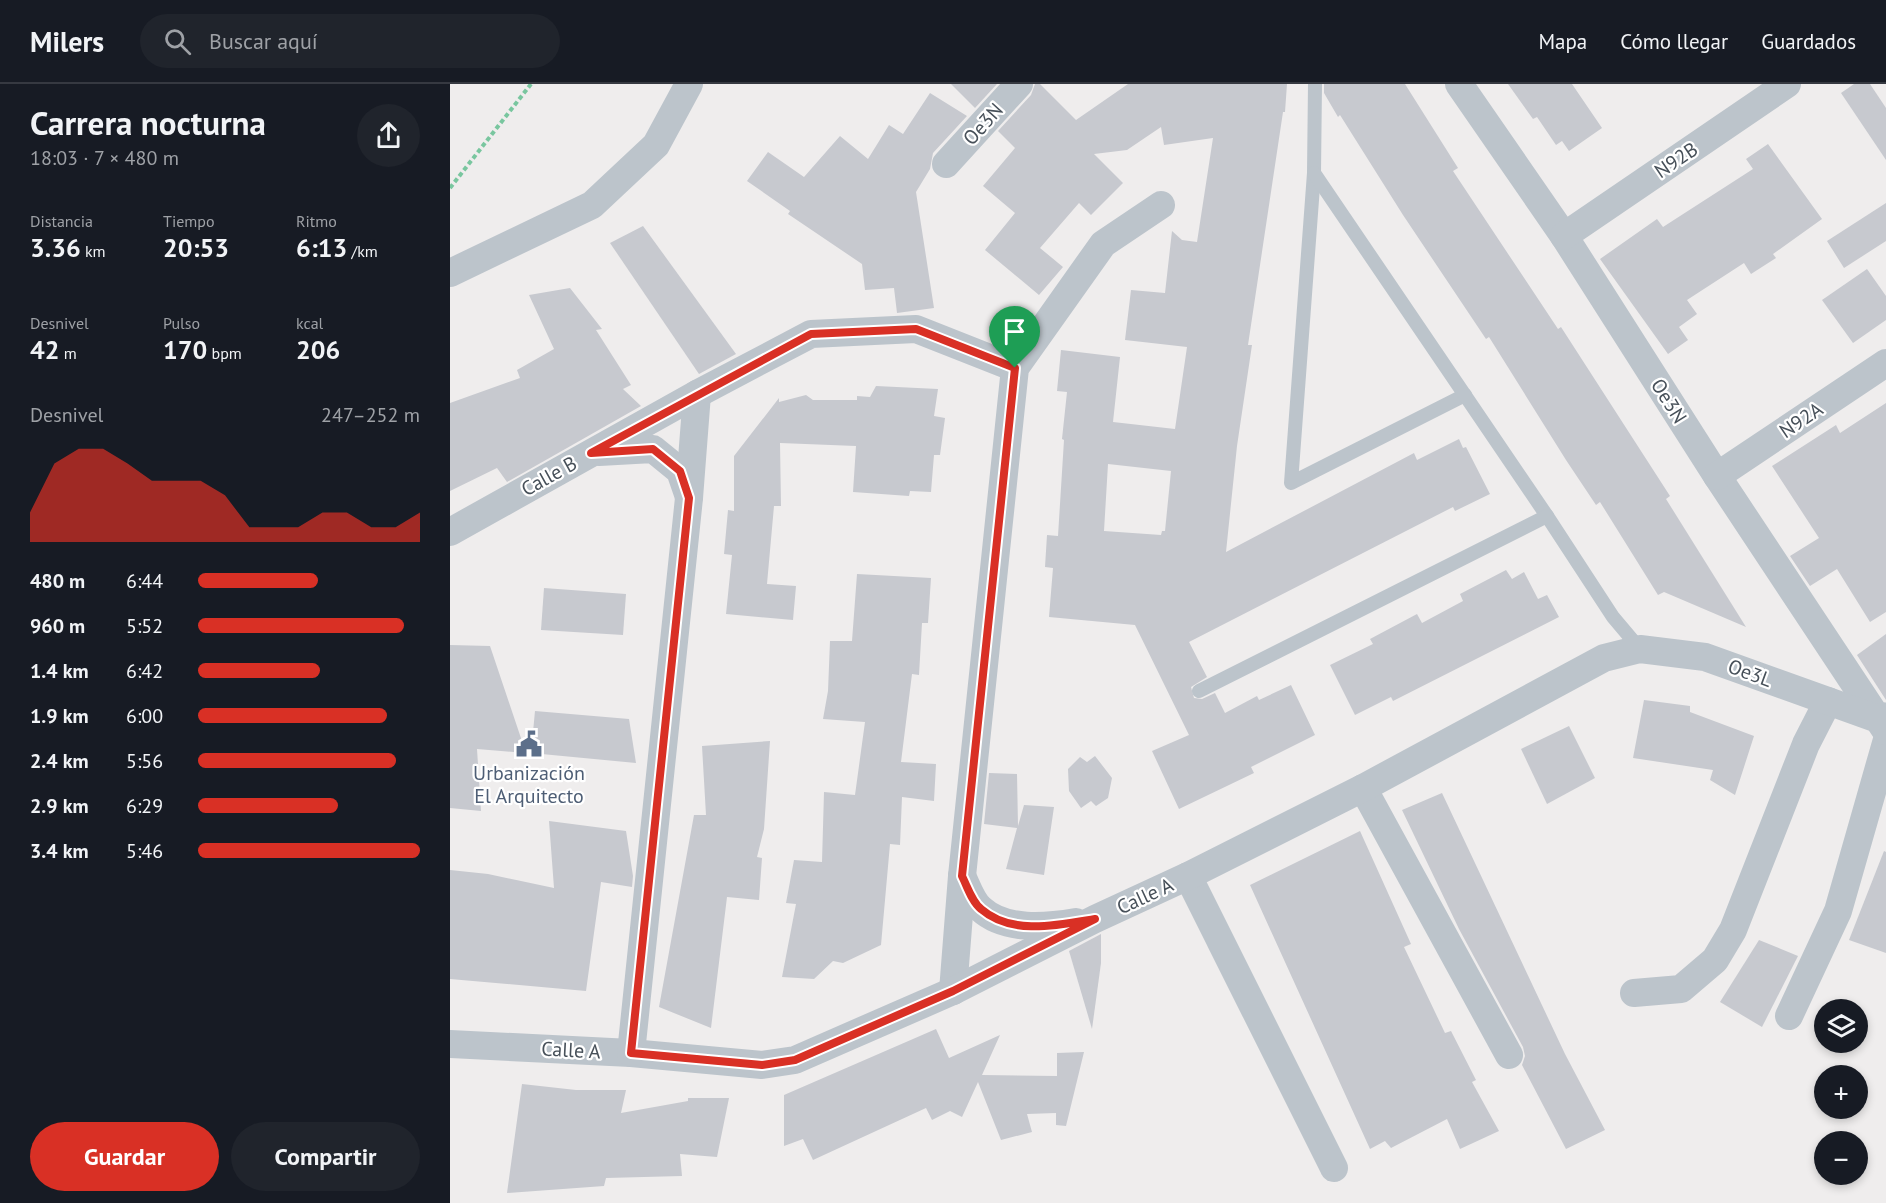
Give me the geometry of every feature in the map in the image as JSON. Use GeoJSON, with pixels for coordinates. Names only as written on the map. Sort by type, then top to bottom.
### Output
{"type":"FeatureCollection","features":[{"type":"Feature","properties":{"kind":"street"},"geometry":{"type":"LineString","coordinates":[[450,273],[592,205],[656,145],[689,84]]}},
{"type":"Feature","properties":{"kind":"street","name":"Oe3N"},"geometry":{"type":"LineString","coordinates":[[946,164],[1019,84]]}},
{"type":"Feature","properties":{"kind":"street","name":"Oe3N"},"geometry":{"type":"LineString","coordinates":[[1458,84],[1564,236],[1717,476],[1884,726]]}},
{"type":"Feature","properties":{"kind":"street","name":"N92B"},"geometry":{"type":"LineString","coordinates":[[1564,236],[1787,84]]}},
{"type":"Feature","properties":{"kind":"street"},"geometry":{"type":"LineString","coordinates":[[953,991],[962,876],[1015,368],[1103,244],[1161,205]]}},
{"type":"Feature","properties":{"kind":"street","name":"Calle B"},"geometry":{"type":"LineString","coordinates":[[450,532],[697,394],[811,334],[916,329],[1015,368]]}},
{"type":"Feature","properties":{"kind":"street","name":"N92A"},"geometry":{"type":"LineString","coordinates":[[1717,476],[1886,363]]}},
{"type":"Feature","properties":{"kind":"street"},"geometry":{"type":"LineString","coordinates":[[631,1053],[689,498],[697,394]]}},
{"type":"Feature","properties":{"kind":"street"},"geometry":{"type":"LineString","coordinates":[[591,453],[653,449],[680,471],[689,498]]}},
{"type":"Feature","properties":{"kind":"street","name":"Oe3L"},"geometry":{"type":"LineString","coordinates":[[1604,658],[1640,649],[1705,657],[1828,701],[1884,726]]}},
{"type":"Feature","properties":{"kind":"street","name":"Calle A"},"geometry":{"type":"LineString","coordinates":[[450,1044],[631,1053],[762,1065],[795,1060],[953,991],[1095,919],[1188,876],[1363,788],[1604,658]]}},
{"type":"Feature","properties":{"kind":"street"},"geometry":{"type":"LineString","coordinates":[[1634,993],[1681,988],[1715,960],[1733,930],[1806,744],[1828,701]]}},
{"type":"Feature","properties":{"kind":"street"},"geometry":{"type":"LineString","coordinates":[[1789,1016],[1838,911],[1884,726]]}},
{"type":"Feature","properties":{"kind":"street"},"geometry":{"type":"LineString","coordinates":[[1363,788],[1509,1055]]}},
{"type":"Feature","properties":{"kind":"street"},"geometry":{"type":"LineString","coordinates":[[962,876],[979,908],[999,921],[1045,928],[1095,919]]}},
{"type":"Feature","properties":{"kind":"street"},"geometry":{"type":"LineString","coordinates":[[1188,876],[1334,1168]]}},
{"type":"Feature","properties":{"kind":"lane"},"geometry":{"type":"LineString","coordinates":[[1315,84],[1314,173],[1291,483],[1465,395]]}},
{"type":"Feature","properties":{"kind":"lane"},"geometry":{"type":"LineString","coordinates":[[1314,173],[1613,617],[1640,649]]}},
{"type":"Feature","properties":{"kind":"lane"},"geometry":{"type":"LineString","coordinates":[[1199,691],[1547,516]]}},
{"type":"Feature","properties":{"kind":"path"},"geometry":{"type":"LineString","coordinates":[[450,188],[531,84]]}},
{"type":"Feature","properties":{"kind":"building"},"geometry":{"type":"Polygon","coordinates":[[[951,84],[997,84],[975,108],[951,84]]]}},
{"type":"Feature","properties":{"kind":"building"},"geometry":{"type":"Polygon","coordinates":[[[1035,84],[1040,84],[1076,120],[1128,84],[1287,84],[1285,112],[1283,112],[1248,345],[1252,345],[1237,446],[1226,552],[1414,453],[1417,460],[1459,439],[1463,448],[1466,447],[1490,494],[1455,511],[1453,507],[1189,642],[1207,677],[1191,687],[1194,698],[1202,699],[1215,693],[1225,713],[1257,696],[1259,700],[1291,685],[1315,735],[1251,767],[1254,773],[1179,809],[1152,751],[1189,735],[1135,625],[1049,617],[1053,568],[1045,567],[1047,535],[1058,536],[1064,440],[1062,439],[1067,392],[1057,391],[1061,350],[1120,357],[1113,422],[1175,429],[1187,347],[1125,340],[1131,290],[1165,293],[1172,231],[1182,240],[1197,242],[1213,138],[1164,145],[1161,127],[1127,150],[1094,154],[1123,183],[1091,215],[1079,203],[1040,248],[1063,267],[1039,295],[985,250],[1015,213],[983,186],[1015,148],[998,131],[1031,95],[1035,84]],[[1108,464],[1104,531],[1161,535],[1162,531],[1165,531],[1171,471],[1108,464]]]}},
{"type":"Feature","properties":{"kind":"building"},"geometry":{"type":"Polygon","coordinates":[[[1324,84],[1405,84],[1458,168],[1453,171],[1558,329],[1561,327],[1670,496],[1666,499],[1746,627],[1664,592],[1658,595],[1600,502],[1596,505],[1489,337],[1486,339],[1403,215],[1340,115],[1338,117],[1324,93],[1324,84]]]}},
{"type":"Feature","properties":{"kind":"building"},"geometry":{"type":"Polygon","coordinates":[[[1508,84],[1572,84],[1602,128],[1569,151],[1562,141],[1556,145],[1537,117],[1533,119],[1508,84]]]}},
{"type":"Feature","properties":{"kind":"building"},"geometry":{"type":"Polygon","coordinates":[[[1854,84],[1870,84],[1886,108],[1886,160],[1841,93],[1854,84]]]}},
{"type":"Feature","properties":{"kind":"building"},"geometry":{"type":"Polygon","coordinates":[[[930,93],[967,116],[933,153],[930,169],[916,192],[934,308],[897,313],[894,288],[865,290],[862,264],[788,214],[790,211],[747,181],[768,152],[804,177],[840,136],[868,159],[889,125],[903,134],[930,93]]]}},
{"type":"Feature","properties":{"kind":"building"},"geometry":{"type":"Polygon","coordinates":[[[1768,144],[1822,219],[1773,254],[1776,258],[1751,274],[1744,263],[1687,300],[1697,314],[1679,327],[1688,340],[1668,354],[1600,259],[1657,219],[1663,227],[1753,169],[1746,159],[1768,144]]]}},
{"type":"Feature","properties":{"kind":"building"},"geometry":{"type":"Polygon","coordinates":[[[1886,203],[1886,241],[1844,268],[1827,241],[1886,203]]]}},
{"type":"Feature","properties":{"kind":"building"},"geometry":{"type":"Polygon","coordinates":[[[643,226],[736,354],[699,374],[610,243],[643,226]]]}},
{"type":"Feature","properties":{"kind":"building"},"geometry":{"type":"Polygon","coordinates":[[[1867,269],[1886,296],[1886,320],[1853,343],[1822,300],[1867,269]]]}},
{"type":"Feature","properties":{"kind":"building"},"geometry":{"type":"Polygon","coordinates":[[[570,288],[602,329],[596,330],[631,385],[623,389],[641,406],[507,482],[497,468],[450,491],[450,403],[520,378],[517,370],[554,349],[529,295],[570,288]]]}},
{"type":"Feature","properties":{"kind":"building"},"geometry":{"type":"Polygon","coordinates":[[[876,386],[938,389],[934,416],[945,418],[940,455],[934,455],[931,492],[910,491],[909,496],[853,492],[856,446],[780,443],[781,506],[774,506],[767,584],[796,586],[793,620],[726,614],[732,555],[724,554],[728,510],[734,511],[734,456],[779,398],[779,402],[806,395],[813,400],[857,400],[857,396],[870,397],[876,386]]]}},
{"type":"Feature","properties":{"kind":"building"},"geometry":{"type":"Polygon","coordinates":[[[1886,403],[1886,612],[1870,622],[1837,569],[1810,586],[1790,556],[1819,538],[1772,466],[1836,425],[1840,433],[1886,403]]]}},
{"type":"Feature","properties":{"kind":"building"},"geometry":{"type":"Polygon","coordinates":[[[1506,570],[1512,579],[1524,572],[1538,599],[1547,595],[1559,617],[1393,701],[1391,697],[1355,715],[1330,665],[1373,644],[1370,639],[1417,614],[1422,623],[1463,601],[1460,594],[1506,570]]]}},
{"type":"Feature","properties":{"kind":"building"},"geometry":{"type":"Polygon","coordinates":[[[857,574],[931,578],[928,623],[922,623],[919,675],[912,674],[901,762],[936,764],[934,801],[902,797],[900,845],[890,844],[881,945],[843,963],[833,961],[814,979],[782,977],[796,904],[786,903],[794,860],[822,862],[824,792],[855,795],[865,722],[823,719],[828,691],[830,641],[852,641],[857,574]]]}},
{"type":"Feature","properties":{"kind":"building"},"geometry":{"type":"Polygon","coordinates":[[[544,588],[626,594],[623,635],[541,630],[544,588]]]}},
{"type":"Feature","properties":{"kind":"building"},"geometry":{"type":"Polygon","coordinates":[[[1886,634],[1886,700],[1857,655],[1886,634]]]}},
{"type":"Feature","properties":{"kind":"building"},"geometry":{"type":"Polygon","coordinates":[[[450,645],[490,646],[526,753],[477,749],[481,811],[450,808],[450,645]]]}},
{"type":"Feature","properties":{"kind":"building"},"geometry":{"type":"Polygon","coordinates":[[[1644,700],[1690,706],[1690,712],[1754,736],[1735,795],[1710,780],[1713,770],[1633,758],[1644,700]]]}},
{"type":"Feature","properties":{"kind":"building"},"geometry":{"type":"Polygon","coordinates":[[[535,711],[629,719],[636,763],[531,753],[535,711]]]}},
{"type":"Feature","properties":{"kind":"building"},"geometry":{"type":"Polygon","coordinates":[[[1569,726],[1595,778],[1547,804],[1521,749],[1569,726]]]}},
{"type":"Feature","properties":{"kind":"building"},"geometry":{"type":"Polygon","coordinates":[[[770,741],[764,829],[757,857],[762,858],[759,900],[727,897],[711,1028],[659,1007],[694,815],[706,815],[702,746],[770,741]]]}},
{"type":"Feature","properties":{"kind":"building"},"geometry":{"type":"Polygon","coordinates":[[[1095,756],[1112,778],[1108,798],[1096,806],[1091,801],[1081,808],[1069,791],[1068,769],[1080,757],[1087,762],[1095,756]]]}},
{"type":"Feature","properties":{"kind":"building"},"geometry":{"type":"Polygon","coordinates":[[[989,773],[1017,774],[1018,826],[1024,805],[1054,807],[1044,875],[1006,869],[1017,828],[984,824],[989,773]]]}},
{"type":"Feature","properties":{"kind":"building"},"geometry":{"type":"Polygon","coordinates":[[[1442,793],[1565,1054],[1605,1130],[1566,1149],[1522,1065],[1525,1056],[1523,1047],[1459,929],[1402,810],[1442,793]]]}},
{"type":"Feature","properties":{"kind":"building"},"geometry":{"type":"Polygon","coordinates":[[[549,821],[626,831],[633,876],[632,887],[601,882],[586,991],[450,979],[450,870],[488,874],[554,888],[549,821]]]}},
{"type":"Feature","properties":{"kind":"building"},"geometry":{"type":"Polygon","coordinates":[[[1360,831],[1411,944],[1404,947],[1445,1033],[1451,1031],[1476,1080],[1472,1082],[1499,1131],[1460,1149],[1447,1119],[1391,1148],[1385,1141],[1370,1149],[1250,885],[1360,831]]]}},
{"type":"Feature","properties":{"kind":"building"},"geometry":{"type":"Polygon","coordinates":[[[1884,851],[1886,852],[1886,953],[1849,940],[1884,851]]]}},
{"type":"Feature","properties":{"kind":"building"},"geometry":{"type":"Polygon","coordinates":[[[1101,934],[1101,963],[1092,1029],[1069,951],[1101,934]]]}},
{"type":"Feature","properties":{"kind":"building"},"geometry":{"type":"Polygon","coordinates":[[[1759,940],[1798,956],[1762,1027],[1720,1002],[1759,940]]]}},
{"type":"Feature","properties":{"kind":"building"},"geometry":{"type":"Polygon","coordinates":[[[936,1029],[949,1058],[1000,1035],[982,1075],[1057,1076],[1057,1053],[1084,1052],[1066,1126],[1056,1125],[1056,1113],[1027,1114],[1032,1132],[1001,1140],[978,1082],[962,1117],[950,1111],[932,1120],[926,1108],[813,1160],[803,1139],[784,1146],[784,1095],[936,1029]]]}},
{"type":"Feature","properties":{"kind":"building"},"geometry":{"type":"Polygon","coordinates":[[[522,1084],[576,1090],[626,1090],[621,1113],[688,1101],[688,1098],[729,1098],[717,1157],[680,1154],[682,1176],[606,1178],[604,1186],[507,1193],[522,1084]]]}},
{"type":"Feature","properties":{"kind":"place","name":"Urbanización El Arquitecto"},"geometry":{"type":"Point","coordinates":[529,744]}},
{"type":"Feature","properties":{"kind":"route"},"geometry":{"type":"LineString","coordinates":[[916,329],[1015,368],[962,876],[979,908],[999,921],[1045,928],[1095,919],[953,991],[795,1060],[762,1065],[631,1053],[689,498],[680,471],[653,449],[591,453],[811,334],[916,329]]}}]}
